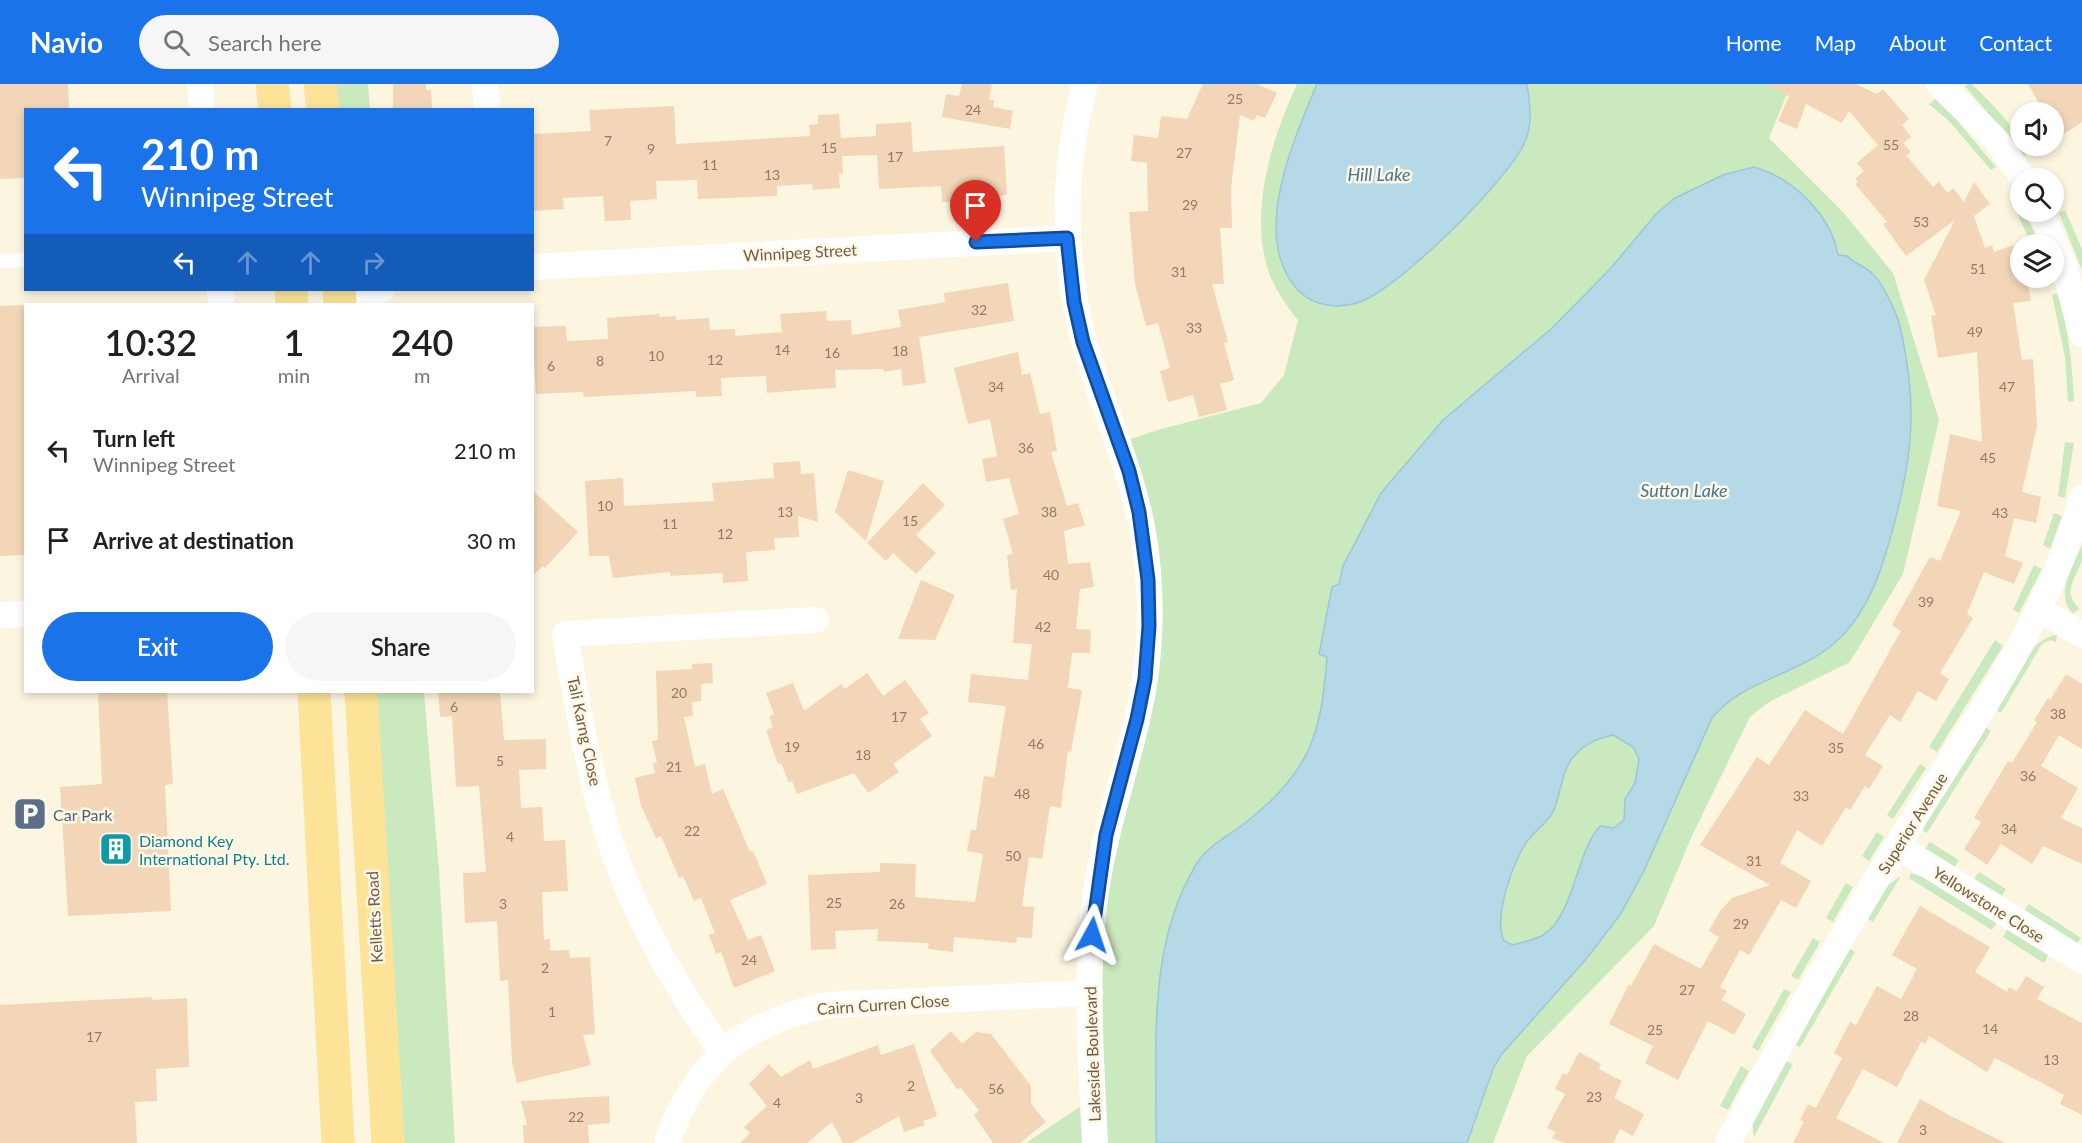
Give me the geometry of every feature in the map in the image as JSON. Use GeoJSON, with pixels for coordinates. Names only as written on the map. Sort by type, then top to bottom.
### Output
{"type":"FeatureCollection","features":[{"type":"Feature","properties":{"kind":"main road"},"geometry":{"type":"LineString","coordinates":[[272,84],[274,108]]}},
{"type":"Feature","properties":{"kind":"main road"},"geometry":{"type":"LineString","coordinates":[[320,84],[323,108]]}},
{"type":"Feature","properties":{"kind":"main road"},"geometry":{"type":"LineString","coordinates":[[314,693],[338,1143]]}},
{"type":"Feature","properties":{"kind":"main road","name":"Kelletts Road"},"geometry":{"type":"LineString","coordinates":[[361,693],[388,1143]]}},
{"type":"Feature","properties":{"kind":"street"},"geometry":{"type":"LineString","coordinates":[[200,84],[202,108]]}},
{"type":"Feature","properties":{"kind":"street"},"geometry":{"type":"LineString","coordinates":[[485,84],[487,108]]}},
{"type":"Feature","properties":{"kind":"street","name":"Lakeside Boulevard"},"geometry":{"type":"LineString","coordinates":[[1085,84],[1072,143],[1068,183],[1067,238],[1074,302],[1083,342],[1131,479],[1141,522],[1148,580],[1149,626],[1145,679],[1098,876],[1093,915],[1090,993],[1095,1143]]}},
{"type":"Feature","properties":{"kind":"street"},"geometry":{"type":"LineString","coordinates":[[1939,84],[1997,141],[2016,168]]}},
{"type":"Feature","properties":{"kind":"street"},"geometry":{"type":"LineString","coordinates":[[2046,222],[2064,266],[2082,334]]}},
{"type":"Feature","properties":{"kind":"street","name":"Winnipeg Street"},"geometry":{"type":"LineString","coordinates":[[534,267],[1067,238]]}},
{"type":"Feature","properties":{"kind":"street"},"geometry":{"type":"LineString","coordinates":[[363,303],[381,291]]}},
{"type":"Feature","properties":{"kind":"street","name":"Superior Avenue"},"geometry":{"type":"LineString","coordinates":[[1728,1143],[1782,1040],[1896,846],[1976,721],[2039,609],[2074,525],[2082,498]]}},
{"type":"Feature","properties":{"kind":"street"},"geometry":{"type":"LineString","coordinates":[[2039,609],[2082,635]]}},
{"type":"Feature","properties":{"kind":"street"},"geometry":{"type":"LineString","coordinates":[[0,615],[24,614]]}},
{"type":"Feature","properties":{"kind":"street","name":"Tali Karng Close"},"geometry":{"type":"LineString","coordinates":[[722,1051],[689,1004],[650,936],[619,866],[609,838],[581,725],[565,634],[816,620]]}},
{"type":"Feature","properties":{"kind":"street","name":"Yellowstone Close"},"geometry":{"type":"LineString","coordinates":[[1896,846],[2082,961]]}},
{"type":"Feature","properties":{"kind":"street","name":"Cairn Curren Close"},"geometry":{"type":"LineString","coordinates":[[667,1143],[688,1094],[702,1072],[722,1051],[765,1024],[795,1012],[828,1005],[1090,993]]}},
{"type":"Feature","properties":{"kind":"lane"},"geometry":{"type":"LineString","coordinates":[[0,261],[24,260]]}},
{"type":"Feature","properties":{"kind":"green space"},"geometry":{"type":"Polygon","coordinates":[[[320,84],[368,84],[370,108],[323,108],[320,84]]]}},
{"type":"Feature","properties":{"kind":"green space"},"geometry":{"type":"Polygon","coordinates":[[[1297,84],[1791,84],[1769,138],[1843,212],[1893,273],[1939,420],[1903,574],[1850,662],[1769,702],[1750,717],[1691,838],[1654,926],[1527,1056],[1493,1143],[1026,1143],[1093,1098],[1090,993],[1148,653],[1119,443],[1154,431],[1261,403],[1284,375],[1298,320],[1282,298],[1269,273],[1263,250],[1262,201],[1279,128],[1297,84]]]}},
{"type":"Feature","properties":{"kind":"green space"},"geometry":{"type":"Polygon","coordinates":[[[1972,84],[2000,114],[2010,126],[2010,139],[1965,86],[1972,84]]]}},
{"type":"Feature","properties":{"kind":"green space"},"geometry":{"type":"Polygon","coordinates":[[[1935,99],[1956,119],[1996,167],[1991,170],[1950,122],[1929,104],[1935,99]]]}},
{"type":"Feature","properties":{"kind":"green space"},"geometry":{"type":"Polygon","coordinates":[[[2064,210],[2082,249],[2082,270],[2063,222],[2064,210]]]}},
{"type":"Feature","properties":{"kind":"green space"},"geometry":{"type":"Polygon","coordinates":[[[2021,222],[2029,222],[2035,234],[2027,234],[2021,222]]]}},
{"type":"Feature","properties":{"kind":"green space"},"geometry":{"type":"Polygon","coordinates":[[[2057,293],[2071,360],[2074,401],[2068,402],[2065,357],[2052,295],[2057,293]]]}},
{"type":"Feature","properties":{"kind":"green space"},"geometry":{"type":"Polygon","coordinates":[[[2065,442],[2074,443],[2065,498],[2058,496],[2065,442]]]}},
{"type":"Feature","properties":{"kind":"green space"},"geometry":{"type":"Polygon","coordinates":[[[2054,513],[2062,516],[2050,549],[2043,545],[2054,513]]]}},
{"type":"Feature","properties":{"kind":"green space"},"geometry":{"type":"Polygon","coordinates":[[[2082,545],[2082,560],[2071,590],[2071,596],[2079,608],[2072,613],[2067,605],[2065,588],[2070,570],[2082,545]]]}},
{"type":"Feature","properties":{"kind":"green space"},"geometry":{"type":"Polygon","coordinates":[[[2034,565],[2042,569],[2019,613],[2013,610],[2034,565]]]}},
{"type":"Feature","properties":{"kind":"green space"},"geometry":{"type":"Polygon","coordinates":[[[2057,635],[2056,642],[2050,640],[2042,644],[2001,713],[1995,709],[2028,654],[2047,638],[2057,635]]]}},
{"type":"Feature","properties":{"kind":"green space"},"geometry":{"type":"Polygon","coordinates":[[[1995,640],[2003,646],[1937,752],[1929,747],[1995,640]]]}},
{"type":"Feature","properties":{"kind":"green space"},"geometry":{"type":"Polygon","coordinates":[[[361,693],[424,693],[439,870],[455,1143],[388,1143],[361,693]]]}},
{"type":"Feature","properties":{"kind":"green space"},"geometry":{"type":"Polygon","coordinates":[[[1984,726],[1991,731],[1927,833],[1923,831],[1924,825],[1984,726]]]}},
{"type":"Feature","properties":{"kind":"green space"},"geometry":{"type":"Polygon","coordinates":[[[1920,764],[1926,768],[1893,819],[1887,815],[1920,764]]]}},
{"type":"Feature","properties":{"kind":"green space"},"geometry":{"type":"Polygon","coordinates":[[[1877,832],[1884,837],[1869,861],[1862,856],[1877,832]]]}},
{"type":"Feature","properties":{"kind":"green space"},"geometry":{"type":"Polygon","coordinates":[[[1930,842],[1959,860],[1952,871],[1924,850],[1930,842]]]}},
{"type":"Feature","properties":{"kind":"green space"},"geometry":{"type":"Polygon","coordinates":[[[1979,872],[2006,889],[2000,899],[1972,882],[1979,872]]]}},
{"type":"Feature","properties":{"kind":"green space"},"geometry":{"type":"Polygon","coordinates":[[[1911,873],[1925,878],[1997,922],[1992,930],[1909,878],[1911,873]]]}},
{"type":"Feature","properties":{"kind":"green space"},"geometry":{"type":"Polygon","coordinates":[[[1901,876],[1873,922],[1867,918],[1888,885],[1901,876]]]}},
{"type":"Feature","properties":{"kind":"green space"},"geometry":{"type":"Polygon","coordinates":[[[1846,883],[1853,887],[1833,922],[1826,918],[1846,883]]]}},
{"type":"Feature","properties":{"kind":"green space"},"geometry":{"type":"Polygon","coordinates":[[[2029,904],[2081,938],[2075,946],[2022,913],[2029,904]]]}},
{"type":"Feature","properties":{"kind":"green space"},"geometry":{"type":"Polygon","coordinates":[[[2008,928],[2049,954],[2044,963],[2003,937],[2008,928]]]}},
{"type":"Feature","properties":{"kind":"green space"},"geometry":{"type":"Polygon","coordinates":[[[1813,938],[1820,942],[1798,980],[1791,976],[1813,938]]]}},
{"type":"Feature","properties":{"kind":"green space"},"geometry":{"type":"Polygon","coordinates":[[[1849,948],[1855,952],[1800,1047],[1793,1044],[1849,948]]]}},
{"type":"Feature","properties":{"kind":"green space"},"geometry":{"type":"Polygon","coordinates":[[[1784,989],[1791,992],[1758,1051],[1752,1047],[1784,989]]]}},
{"type":"Feature","properties":{"kind":"green space"},"geometry":{"type":"Polygon","coordinates":[[[1784,1060],[1793,1064],[1754,1137],[1752,1122],[1784,1060]]]}},
{"type":"Feature","properties":{"kind":"green space"},"geometry":{"type":"Polygon","coordinates":[[[1741,1066],[1749,1071],[1728,1110],[1720,1106],[1741,1066]]]}},
{"type":"Feature","properties":{"kind":"water","name":"Hill Lake"},"geometry":{"type":"Polygon","coordinates":[[[1317,84],[1527,84],[1530,106],[1528,135],[1515,159],[1498,181],[1450,232],[1397,279],[1375,295],[1349,305],[1333,306],[1318,303],[1298,290],[1284,268],[1277,244],[1276,216],[1280,188],[1297,132],[1317,84]]]}},
{"type":"Feature","properties":{"kind":"water","name":"Sutton Lake"},"geometry":{"type":"Polygon","coordinates":[[[1754,167],[1769,172],[1796,189],[1819,212],[1834,240],[1838,255],[1847,256],[1870,271],[1884,288],[1895,311],[1909,380],[1910,445],[1903,488],[1884,560],[1867,601],[1851,626],[1826,650],[1740,694],[1712,718],[1644,871],[1620,915],[1587,958],[1501,1055],[1493,1069],[1467,1143],[1156,1143],[1158,999],[1169,929],[1181,895],[1202,856],[1271,801],[1300,766],[1309,748],[1321,708],[1327,657],[1319,654],[1332,587],[1339,584],[1343,566],[1381,493],[1443,420],[1551,329],[1611,268],[1656,214],[1675,198],[1723,175],[1754,167]],[[1613,735],[1589,743],[1571,760],[1565,771],[1553,812],[1529,839],[1511,874],[1501,918],[1504,941],[1513,945],[1543,935],[1562,914],[1592,837],[1600,826],[1614,828],[1624,820],[1625,799],[1635,783],[1639,759],[1633,747],[1613,735]]]}},
{"type":"Feature","properties":{"kind":"building"},"geometry":{"type":"Polygon","coordinates":[[[0,84],[68,84],[69,108],[24,108],[24,178],[0,179],[0,84]]]}},
{"type":"Feature","properties":{"kind":"building"},"geometry":{"type":"Polygon","coordinates":[[[393,84],[426,84],[426,90],[431,90],[432,108],[393,108],[393,84]]]}},
{"type":"Feature","properties":{"kind":"building"},"geometry":{"type":"Polygon","coordinates":[[[962,84],[992,84],[989,100],[994,100],[993,107],[1013,111],[1010,129],[942,117],[946,94],[959,96],[962,84]]]}},
{"type":"Feature","properties":{"kind":"building"},"geometry":{"type":"Polygon","coordinates":[[[1203,84],[1257,84],[1277,93],[1265,118],[1257,115],[1254,121],[1240,115],[1231,188],[1232,228],[1220,228],[1224,284],[1212,284],[1228,342],[1224,343],[1234,380],[1220,384],[1227,410],[1199,417],[1193,395],[1168,402],[1160,371],[1170,368],[1158,323],[1146,326],[1135,284],[1129,212],[1148,211],[1147,163],[1131,161],[1134,135],[1158,138],[1161,116],[1187,119],[1203,84]]]}},
{"type":"Feature","properties":{"kind":"building"},"geometry":{"type":"Polygon","coordinates":[[[1766,84],[1856,84],[1877,94],[1883,89],[1909,119],[1902,125],[1911,137],[1903,143],[1911,152],[1906,155],[1933,187],[1939,182],[1947,193],[1953,188],[1964,202],[1974,182],[1990,204],[1974,216],[1985,248],[1992,245],[1994,252],[2010,246],[2010,288],[2029,288],[2031,301],[2013,303],[2022,360],[2033,359],[2037,426],[2022,492],[2041,497],[2036,523],[2014,518],[2005,556],[2023,563],[2014,584],[1984,572],[1967,614],[1973,618],[1940,673],[1949,679],[1936,701],[1918,691],[1900,722],[1890,715],[1865,755],[1883,766],[1869,789],[1865,786],[1850,810],[1846,807],[1822,846],[1797,830],[1780,863],[1811,881],[1796,908],[1781,900],[1749,955],[1740,950],[1720,987],[1727,991],[1722,1000],[1746,1014],[1734,1035],[1708,1021],[1678,1080],[1645,1063],[1653,1046],[1609,1024],[1629,984],[1631,986],[1654,944],[1701,969],[1719,937],[1709,931],[1720,911],[1732,898],[1770,885],[1700,845],[1757,757],[1769,765],[1805,710],[1843,734],[1901,631],[1892,625],[1930,557],[1940,561],[1961,511],[1937,506],[1950,434],[1982,442],[1977,352],[1938,358],[1931,316],[1936,315],[1924,280],[1955,220],[1906,256],[1883,224],[1887,222],[1855,184],[1858,182],[1855,179],[1864,171],[1857,163],[1878,145],[1849,111],[1842,123],[1806,104],[1797,129],[1778,121],[1789,96],[1766,84]]]}},
{"type":"Feature","properties":{"kind":"building"},"geometry":{"type":"Polygon","coordinates":[[[2028,84],[2082,84],[2082,122],[2064,134],[2064,102],[2036,102],[2038,101],[2028,84]]]}},
{"type":"Feature","properties":{"kind":"building"},"geometry":{"type":"Polygon","coordinates":[[[674,106],[676,144],[810,136],[809,125],[818,124],[818,115],[839,114],[841,138],[876,136],[876,124],[911,122],[913,152],[1004,146],[1007,195],[968,197],[968,201],[942,202],[941,186],[879,189],[877,155],[842,156],[843,173],[839,174],[840,188],[813,190],[812,184],[777,186],[777,196],[698,199],[697,180],[656,181],[657,199],[630,201],[631,220],[605,221],[603,196],[563,198],[564,209],[534,211],[534,134],[591,131],[589,110],[674,106]]]}},
{"type":"Feature","properties":{"kind":"building"},"geometry":{"type":"Polygon","coordinates":[[[1008,283],[1014,321],[919,337],[926,383],[903,386],[901,369],[884,372],[883,369],[835,370],[836,388],[767,393],[766,376],[721,378],[722,396],[696,397],[696,391],[584,397],[583,392],[536,394],[534,327],[566,326],[567,341],[608,339],[607,318],[659,314],[660,317],[676,316],[676,320],[709,318],[710,330],[735,329],[735,336],[782,332],[780,314],[826,311],[827,321],[851,320],[852,335],[901,327],[898,310],[945,302],[944,293],[1008,283]]]}},
{"type":"Feature","properties":{"kind":"building"},"geometry":{"type":"Polygon","coordinates":[[[24,305],[24,555],[0,556],[0,306],[24,305]]]}},
{"type":"Feature","properties":{"kind":"building"},"geometry":{"type":"Polygon","coordinates":[[[1018,352],[1022,375],[1030,373],[1040,414],[1050,412],[1057,451],[1051,452],[1067,506],[1078,503],[1085,525],[1064,531],[1068,564],[1090,562],[1094,587],[1080,589],[1076,629],[1091,630],[1090,653],[1072,653],[1068,688],[1082,690],[1071,752],[1068,751],[1061,808],[1050,806],[1042,859],[1029,857],[1022,906],[1034,907],[1032,938],[1017,937],[1016,943],[954,937],[953,952],[928,949],[929,943],[877,941],[878,929],[835,931],[836,949],[811,950],[808,875],[880,872],[880,863],[916,864],[915,897],[975,902],[983,854],[967,851],[971,830],[976,830],[984,776],[994,777],[1006,706],[968,702],[971,674],[1028,680],[1032,644],[1013,643],[1017,589],[1011,590],[1007,555],[1013,554],[1003,519],[1019,514],[1009,478],[986,482],[982,459],[997,456],[990,419],[968,424],[954,368],[1018,352]]]}},
{"type":"Feature","properties":{"kind":"building"},"geometry":{"type":"Polygon","coordinates":[[[800,461],[801,474],[814,473],[818,522],[798,516],[799,537],[774,538],[775,550],[746,552],[748,581],[723,583],[723,573],[671,576],[670,572],[613,578],[609,556],[589,556],[585,481],[623,478],[624,506],[714,501],[712,483],[774,478],[773,463],[800,461]]]}},
{"type":"Feature","properties":{"kind":"building"},"geometry":{"type":"Polygon","coordinates":[[[848,470],[884,481],[866,541],[835,512],[848,470]]]}},
{"type":"Feature","properties":{"kind":"building"},"geometry":{"type":"Polygon","coordinates":[[[923,483],[945,505],[916,535],[936,553],[916,574],[893,553],[886,561],[867,543],[923,483]]]}},
{"type":"Feature","properties":{"kind":"building"},"geometry":{"type":"Polygon","coordinates":[[[534,492],[578,532],[545,568],[543,566],[534,574],[534,492]]]}},
{"type":"Feature","properties":{"kind":"building"},"geometry":{"type":"Polygon","coordinates":[[[921,580],[955,595],[935,640],[898,639],[921,580]]]}},
{"type":"Feature","properties":{"kind":"building"},"geometry":{"type":"Polygon","coordinates":[[[712,663],[713,683],[701,684],[701,701],[692,702],[693,716],[684,717],[695,767],[705,764],[712,794],[723,789],[750,852],[753,851],[767,884],[730,900],[748,940],[761,935],[775,971],[734,988],[721,952],[716,954],[709,935],[715,933],[701,898],[694,901],[683,876],[679,878],[661,836],[656,838],[641,806],[635,778],[655,773],[653,763],[657,762],[652,741],[658,740],[656,671],[692,669],[692,664],[712,663]]]}},
{"type":"Feature","properties":{"kind":"building"},"geometry":{"type":"Polygon","coordinates":[[[867,673],[883,696],[905,680],[929,713],[920,719],[932,736],[893,764],[899,772],[868,793],[854,773],[797,794],[792,781],[789,783],[781,763],[778,764],[766,730],[773,727],[769,717],[774,714],[766,693],[793,683],[804,711],[841,684],[845,689],[867,673]]]}},
{"type":"Feature","properties":{"kind":"building"},"geometry":{"type":"Polygon","coordinates":[[[2066,674],[2082,684],[2082,749],[2059,735],[2041,766],[2078,788],[2061,818],[2082,828],[2082,864],[2043,846],[2032,864],[2001,844],[1987,865],[1964,849],[1981,822],[1974,818],[2008,761],[2012,763],[2037,722],[2034,720],[2066,674]]]}},
{"type":"Feature","properties":{"kind":"building","name":"Diamond Key International Pty. Ltd."},"geometry":{"type":"Polygon","coordinates":[[[98,693],[167,693],[173,784],[165,785],[171,911],[68,916],[60,787],[102,784],[98,693]]]}},
{"type":"Feature","properties":{"kind":"building"},"geometry":{"type":"Polygon","coordinates":[[[438,693],[500,693],[504,740],[546,739],[546,769],[519,770],[521,808],[542,807],[544,841],[565,840],[568,891],[542,892],[544,940],[550,939],[550,951],[569,950],[570,958],[590,957],[595,1034],[583,1035],[591,1065],[517,1083],[512,1062],[508,980],[500,981],[497,921],[465,923],[463,873],[486,872],[479,786],[456,787],[452,716],[440,717],[438,693]]]}},
{"type":"Feature","properties":{"kind":"building"},"geometry":{"type":"Polygon","coordinates":[[[1920,906],[1990,947],[1975,972],[2007,992],[2009,987],[2017,991],[2026,976],[2044,987],[2037,999],[2082,1023],[2082,1115],[2060,1104],[2064,1095],[1995,1058],[1987,1072],[1929,1036],[1925,1044],[1921,1042],[1897,1087],[1863,1069],[1836,1118],[1884,1143],[1793,1143],[1804,1122],[1800,1120],[1808,1104],[1816,1108],[1842,1058],[1834,1053],[1850,1022],[1856,1025],[1877,986],[1901,999],[1917,969],[1892,955],[1920,906]]]}},
{"type":"Feature","properties":{"kind":"building"},"geometry":{"type":"Polygon","coordinates":[[[152,997],[152,1000],[187,998],[189,1067],[156,1069],[157,1101],[135,1102],[137,1143],[0,1143],[0,1005],[152,997]]]}},
{"type":"Feature","properties":{"kind":"building"},"geometry":{"type":"Polygon","coordinates":[[[951,1031],[962,1044],[976,1032],[991,1034],[1031,1086],[1031,1104],[1046,1122],[1020,1143],[993,1143],[974,1115],[979,1110],[961,1088],[957,1089],[930,1051],[951,1031]]]}},
{"type":"Feature","properties":{"kind":"building"},"geometry":{"type":"Polygon","coordinates":[[[914,1044],[937,1116],[923,1121],[925,1125],[904,1132],[899,1116],[852,1143],[843,1143],[832,1122],[807,1143],[740,1143],[750,1133],[744,1127],[767,1106],[749,1084],[769,1064],[781,1077],[810,1060],[813,1069],[878,1045],[881,1055],[914,1044]]]}},
{"type":"Feature","properties":{"kind":"building"},"geometry":{"type":"Polygon","coordinates":[[[1579,1052],[1601,1064],[1599,1069],[1622,1081],[1614,1098],[1644,1114],[1633,1136],[1620,1129],[1613,1143],[1565,1143],[1552,1138],[1556,1132],[1547,1128],[1565,1094],[1555,1089],[1563,1073],[1567,1075],[1579,1052]]]}},
{"type":"Feature","properties":{"kind":"building"},"geometry":{"type":"Polygon","coordinates":[[[609,1096],[610,1123],[588,1125],[589,1143],[524,1143],[523,1125],[527,1125],[521,1101],[609,1096]]]}},
{"type":"Feature","properties":{"kind":"building"},"geometry":{"type":"Polygon","coordinates":[[[1920,1099],[1949,1115],[2005,1143],[1897,1143],[1920,1099]]]}},
{"type":"Feature","properties":{"kind":"place","name":"Car Park"},"geometry":{"type":"Point","coordinates":[30,814]}},
{"type":"Feature","properties":{"kind":"place","name":"Diamond Key International Pty. Ltd."},"geometry":{"type":"Point","coordinates":[116,849]}},
{"type":"Feature","properties":{"kind":"route"},"geometry":{"type":"LineString","coordinates":[[976,242],[1067,238],[1074,302],[1083,342],[1129,471],[1146,553],[1149,626],[1145,679],[1137,719],[1106,835],[1098,876],[1092,935]]}}]}
